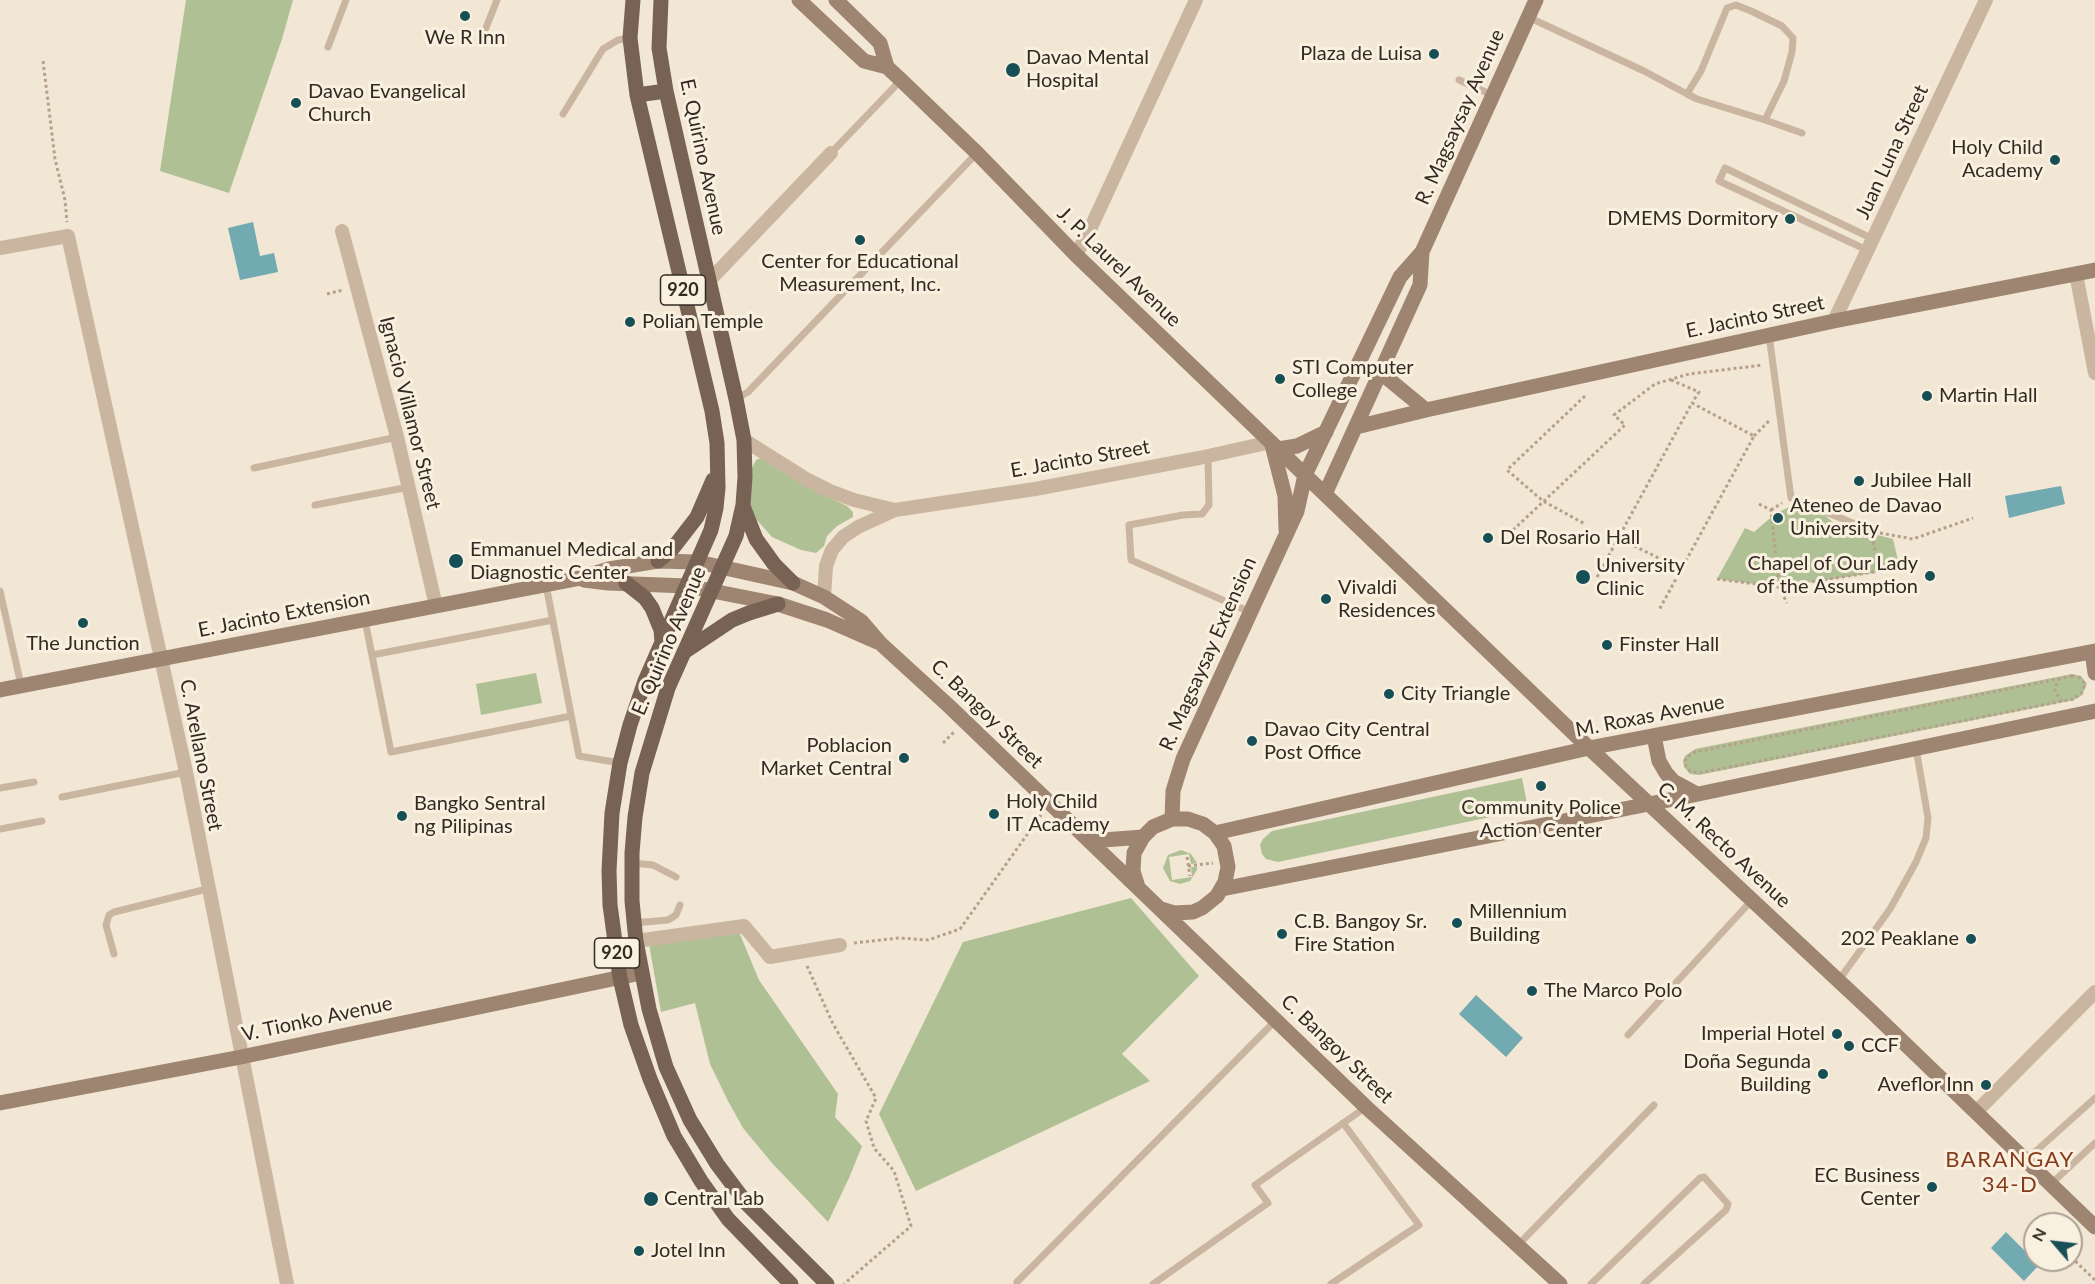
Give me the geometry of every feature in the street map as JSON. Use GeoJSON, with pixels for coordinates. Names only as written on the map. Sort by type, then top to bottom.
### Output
{"type":"FeatureCollection","features":[{"type":"Feature","properties":{"kind":"main road","name":"E. Quirino Avenue"},"geometry":{"type":"LineString","coordinates":[[633,0],[630,38],[638,95],[712,411],[718,462],[716,508],[711,530],[645,681],[620,763],[612,813],[610,905],[620,978],[631,1025],[674,1136],[701,1181],[728,1219],[791,1284]]}},
{"type":"Feature","properties":{"kind":"main road","name":"E. Quirino Avenue"},"geometry":{"type":"LineString","coordinates":[[661,0],[659,48],[666,91],[744,440],[743,505],[735,536],[723,567],[668,688],[642,773],[635,817],[632,863],[636,940],[649,1010],[666,1067],[690,1120],[717,1164],[747,1204],[827,1284]]}},
{"type":"Feature","properties":{"kind":"main road"},"geometry":{"type":"LineString","coordinates":[[659,16],[673,0]]}},
{"type":"Feature","properties":{"kind":"main road","name":"J. P. Laurel Avenue"},"geometry":{"type":"LineString","coordinates":[[799,0],[864,61],[887,67],[901,80],[1076,255],[1325,494]]}},
{"type":"Feature","properties":{"kind":"main road","name":"J. P. Laurel Avenue"},"geometry":{"type":"LineString","coordinates":[[836,0],[880,43],[887,67]]}},
{"type":"Feature","properties":{"kind":"main road","name":"R. Magsaysay Avenue"},"geometry":{"type":"LineString","coordinates":[[1305,475],[1400,277],[1422,252],[1536,0]]}},
{"type":"Feature","properties":{"kind":"main road"},"geometry":{"type":"LineString","coordinates":[[638,95],[666,91]]}},
{"type":"Feature","properties":{"kind":"main road","name":"R. Magsaysay Avenue"},"geometry":{"type":"LineString","coordinates":[[1325,494],[1420,285],[1422,252]]}},
{"type":"Feature","properties":{"kind":"main road","name":"E. Jacinto Street"},"geometry":{"type":"LineString","coordinates":[[1356,427],[1834,321],[2095,270]]}},
{"type":"Feature","properties":{"kind":"main road"},"geometry":{"type":"LineString","coordinates":[[1381,373],[1426,410]]}},
{"type":"Feature","properties":{"kind":"main road"},"geometry":{"type":"LineString","coordinates":[[1286,536],[1285,496],[1274,446],[1297,446],[1326,432]]}},
{"type":"Feature","properties":{"kind":"main road"},"geometry":{"type":"LineString","coordinates":[[658,561],[673,548],[697,517],[710,490],[718,462]]}},
{"type":"Feature","properties":{"kind":"main road","name":"R. Magsaysay Extension"},"geometry":{"type":"LineString","coordinates":[[1172,819],[1173,791],[1183,759],[1297,511],[1305,475]]}},
{"type":"Feature","properties":{"kind":"main road"},"geometry":{"type":"LineString","coordinates":[[1297,511],[1325,494]]}},
{"type":"Feature","properties":{"kind":"main road","name":"C. M. Recto Avenue"},"geometry":{"type":"LineString","coordinates":[[1325,494],[1589,748],[1838,981],[2095,1227]]}},
{"type":"Feature","properties":{"kind":"main road"},"geometry":{"type":"LineString","coordinates":[[743,505],[756,539],[774,564],[793,583]]}},
{"type":"Feature","properties":{"kind":"main road","name":"E. Jacinto Extension"},"geometry":{"type":"LineString","coordinates":[[0,690],[546,585],[609,569],[658,561],[698,562],[723,567]]}},
{"type":"Feature","properties":{"kind":"main road","name":"C. Bangoy Street"},"geometry":{"type":"LineString","coordinates":[[723,567],[793,583],[824,597],[861,621],[880,644],[911,670],[1366,1107],[1560,1284]]}},
{"type":"Feature","properties":{"kind":"main road","name":"E. Jacinto Extension"},"geometry":{"type":"LineString","coordinates":[[576,579],[687,585],[712,591]]}},
{"type":"Feature","properties":{"kind":"main road"},"geometry":{"type":"LineString","coordinates":[[626,583],[645,598],[652,608],[661,630],[662,642]]}},
{"type":"Feature","properties":{"kind":"main road","name":"C. Bangoy Street"},"geometry":{"type":"LineString","coordinates":[[712,591],[778,604],[821,618],[880,644]]}},
{"type":"Feature","properties":{"kind":"main road"},"geometry":{"type":"LineString","coordinates":[[684,652],[732,620],[778,604]]}},
{"type":"Feature","properties":{"kind":"main road"},"geometry":{"type":"LineString","coordinates":[[2093,651],[2095,673]]}},
{"type":"Feature","properties":{"kind":"main road","name":"M. Roxas Avenue"},"geometry":{"type":"LineString","coordinates":[[1215,833],[1589,748],[2093,651]]}},
{"type":"Feature","properties":{"kind":"main road"},"geometry":{"type":"LineString","coordinates":[[1222,889],[1648,804],[2095,711]]}},
{"type":"Feature","properties":{"kind":"main road"},"geometry":{"type":"LineString","coordinates":[[1653,736],[1659,760],[1666,773],[1673,781],[1697,794]]}},
{"type":"Feature","properties":{"kind":"main road"},"geometry":{"type":"LineString","coordinates":[[1138,888],[1135,880],[1134,853],[1143,837],[1153,827],[1172,819],[1195,820],[1215,833],[1224,846],[1228,860],[1227,875],[1222,889],[1210,903],[1193,912],[1174,914],[1161,909]]}},
{"type":"Feature","properties":{"kind":"main road"},"geometry":{"type":"LineString","coordinates":[[1090,841],[1143,837]]}},
{"type":"Feature","properties":{"kind":"main road","name":"V. Tionko Avenue"},"geometry":{"type":"LineString","coordinates":[[0,1103],[241,1057],[641,973]]}},
{"type":"Feature","properties":{"kind":"street"},"geometry":{"type":"LineString","coordinates":[[1076,255],[1196,0]]}},
{"type":"Feature","properties":{"kind":"street","name":"Juan Luna Street"},"geometry":{"type":"LineString","coordinates":[[1834,321],[1986,0]]}},
{"type":"Feature","properties":{"kind":"street"},"geometry":{"type":"LineString","coordinates":[[709,281],[831,153]]}},
{"type":"Feature","properties":{"kind":"street","name":"Ignacio Villamor Street"},"geometry":{"type":"LineString","coordinates":[[342,231],[397,437],[436,606]]}},
{"type":"Feature","properties":{"kind":"street"},"geometry":{"type":"LineString","coordinates":[[0,248],[68,236]]}},
{"type":"Feature","properties":{"kind":"street","name":"C. Arellano Street"},"geometry":{"type":"LineString","coordinates":[[68,236],[186,772],[207,889],[287,1284]]}},
{"type":"Feature","properties":{"kind":"street"},"geometry":{"type":"LineString","coordinates":[[2076,274],[2095,373]]}},
{"type":"Feature","properties":{"kind":"street","name":"E. Jacinto Street"},"geometry":{"type":"LineString","coordinates":[[744,440],[830,491],[854,500],[895,510]]}},
{"type":"Feature","properties":{"kind":"street","name":"E. Jacinto Street"},"geometry":{"type":"LineString","coordinates":[[824,597],[826,566],[832,550],[843,537],[858,527],[895,510],[1035,489],[1208,456],[1274,446]]}},
{"type":"Feature","properties":{"kind":"street"},"geometry":{"type":"LineString","coordinates":[[636,940],[744,926],[770,957],[840,945]]}},
{"type":"Feature","properties":{"kind":"street"},"geometry":{"type":"LineString","coordinates":[[1976,1112],[2095,992]]}},
{"type":"Feature","properties":{"kind":"lane"},"geometry":{"type":"LineString","coordinates":[[328,47],[346,0]]}},
{"type":"Feature","properties":{"kind":"lane"},"geometry":{"type":"LineString","coordinates":[[480,43],[497,0]]}},
{"type":"Feature","properties":{"kind":"lane"},"geometry":{"type":"LineString","coordinates":[[1687,94],[1701,71],[1727,8],[1736,5],[1782,26],[1793,38],[1792,52],[1784,81],[1765,120]]}},
{"type":"Feature","properties":{"kind":"lane"},"geometry":{"type":"LineString","coordinates":[[1528,17],[1644,71],[1687,94],[1802,133]]}},
{"type":"Feature","properties":{"kind":"lane"},"geometry":{"type":"LineString","coordinates":[[563,114],[603,49],[618,40],[630,38]]}},
{"type":"Feature","properties":{"kind":"lane"},"geometry":{"type":"LineString","coordinates":[[831,153],[901,80]]}},
{"type":"Feature","properties":{"kind":"lane"},"geometry":{"type":"LineString","coordinates":[[1459,80],[1492,95]]}},
{"type":"Feature","properties":{"kind":"lane"},"geometry":{"type":"LineString","coordinates":[[736,399],[748,392],[976,153]]}},
{"type":"Feature","properties":{"kind":"lane"},"geometry":{"type":"LineString","coordinates":[[1725,168],[1870,245],[1719,181],[1725,168]]}},
{"type":"Feature","properties":{"kind":"lane"},"geometry":{"type":"LineString","coordinates":[[1769,335],[1791,498],[1870,530]]}},
{"type":"Feature","properties":{"kind":"lane"},"geometry":{"type":"LineString","coordinates":[[254,468],[397,437]]}},
{"type":"Feature","properties":{"kind":"lane"},"geometry":{"type":"LineString","coordinates":[[1208,456],[1209,505],[1202,514],[1183,515],[1129,525],[1131,560],[1250,612]]}},
{"type":"Feature","properties":{"kind":"lane"},"geometry":{"type":"LineString","coordinates":[[315,505],[409,487]]}},
{"type":"Feature","properties":{"kind":"lane"},"geometry":{"type":"LineString","coordinates":[[546,585],[579,756],[620,763]]}},
{"type":"Feature","properties":{"kind":"lane"},"geometry":{"type":"LineString","coordinates":[[0,591],[21,686]]}},
{"type":"Feature","properties":{"kind":"lane"},"geometry":{"type":"LineString","coordinates":[[365,620],[391,752],[571,716]]}},
{"type":"Feature","properties":{"kind":"lane"},"geometry":{"type":"LineString","coordinates":[[372,655],[553,620]]}},
{"type":"Feature","properties":{"kind":"lane"},"geometry":{"type":"LineString","coordinates":[[1838,981],[1890,909],[1916,862],[1926,838],[1928,818],[1916,748]]}},
{"type":"Feature","properties":{"kind":"lane"},"geometry":{"type":"LineString","coordinates":[[62,797],[186,772]]}},
{"type":"Feature","properties":{"kind":"lane"},"geometry":{"type":"LineString","coordinates":[[0,788],[34,782]]}},
{"type":"Feature","properties":{"kind":"lane"},"geometry":{"type":"LineString","coordinates":[[0,828],[42,821]]}},
{"type":"Feature","properties":{"kind":"lane"},"geometry":{"type":"LineString","coordinates":[[632,863],[653,865],[675,878]]}},
{"type":"Feature","properties":{"kind":"lane"},"geometry":{"type":"LineString","coordinates":[[114,954],[106,925],[109,915],[207,889]]}},
{"type":"Feature","properties":{"kind":"lane"},"geometry":{"type":"LineString","coordinates":[[1628,1035],[1752,900]]}},
{"type":"Feature","properties":{"kind":"lane"},"geometry":{"type":"LineString","coordinates":[[634,923],[668,920],[676,915],[680,905]]}},
{"type":"Feature","properties":{"kind":"lane"},"geometry":{"type":"LineString","coordinates":[[1017,1282],[1276,1020]]}},
{"type":"Feature","properties":{"kind":"lane"},"geometry":{"type":"LineString","coordinates":[[2026,1160],[2095,1098]]}},
{"type":"Feature","properties":{"kind":"lane"},"geometry":{"type":"LineString","coordinates":[[1518,1245],[1654,1105]]}},
{"type":"Feature","properties":{"kind":"lane"},"geometry":{"type":"LineString","coordinates":[[1154,1284],[1268,1203],[1255,1185],[1366,1107]]}},
{"type":"Feature","properties":{"kind":"lane"},"geometry":{"type":"LineString","coordinates":[[1331,1284],[1419,1225],[1343,1123]]}},
{"type":"Feature","properties":{"kind":"lane"},"geometry":{"type":"LineString","coordinates":[[2051,1184],[2095,1143]]}},
{"type":"Feature","properties":{"kind":"lane"},"geometry":{"type":"LineString","coordinates":[[1591,1284],[1700,1178],[1704,1178],[1728,1204],[1726,1210],[1644,1284]]}},
{"type":"Feature","properties":{"kind":"path"},"geometry":{"type":"LineString","coordinates":[[43,61],[55,159],[65,200],[68,236]]}},
{"type":"Feature","properties":{"kind":"path"},"geometry":{"type":"LineString","coordinates":[[1513,530],[1624,425],[1614,415],[1655,384],[1689,374],[1773,363]]}},
{"type":"Feature","properties":{"kind":"path"},"geometry":{"type":"LineString","coordinates":[[1598,577],[1699,392],[1671,380]]}},
{"type":"Feature","properties":{"kind":"path"},"geometry":{"type":"LineString","coordinates":[[1584,396],[1507,470],[1543,501],[1585,524]]}},
{"type":"Feature","properties":{"kind":"path"},"geometry":{"type":"LineString","coordinates":[[1692,403],[1754,436]]}},
{"type":"Feature","properties":{"kind":"path"},"geometry":{"type":"LineString","coordinates":[[1659,610],[1754,436],[1780,410]]}},
{"type":"Feature","properties":{"kind":"path"},"geometry":{"type":"LineString","coordinates":[[1759,504],[1771,510],[1779,587],[1787,603]]}},
{"type":"Feature","properties":{"kind":"path"},"geometry":{"type":"LineString","coordinates":[[1717,579],[1779,587],[1880,571],[1870,530],[1913,539],[1973,518]]}},
{"type":"Feature","properties":{"kind":"path"},"geometry":{"type":"LineString","coordinates":[[1618,538],[1681,569]]}},
{"type":"Feature","properties":{"kind":"path"},"geometry":{"type":"LineString","coordinates":[[2072,676],[2080,678],[2085,684],[2081,694],[2073,699],[1699,773],[1690,771],[1686,766],[1687,757],[1695,752],[2060,678],[2072,676]]}},
{"type":"Feature","properties":{"kind":"path"},"geometry":{"type":"LineString","coordinates":[[2060,678],[2055,687],[2062,701]]}},
{"type":"Feature","properties":{"kind":"path"},"geometry":{"type":"LineString","coordinates":[[840,945],[899,939],[928,940],[960,928],[1050,803]]}},
{"type":"Feature","properties":{"kind":"path"},"geometry":{"type":"LineString","coordinates":[[1187,857],[1190,876]]}},
{"type":"Feature","properties":{"kind":"path"},"geometry":{"type":"LineString","coordinates":[[1188,866],[1201,864]]}},
{"type":"Feature","properties":{"kind":"path"},"geometry":{"type":"LineString","coordinates":[[802,952],[816,990],[833,1024],[876,1098],[866,1121],[874,1148],[894,1171],[911,1226],[844,1284]]}},
{"type":"Feature","properties":{"kind":"path"},"geometry":{"type":"LineString","coordinates":[[2083,1268],[2095,1280]]}},
{"type":"Feature","properties":{"kind":"green space"},"geometry":{"type":"Polygon","coordinates":[[[186,0],[293,0],[282,39],[229,193],[160,171],[186,0]]]}},
{"type":"Feature","properties":{"kind":"green space"},"geometry":{"type":"Polygon","coordinates":[[[761,458],[811,489],[847,506],[853,512],[853,517],[837,526],[827,536],[824,546],[816,553],[801,550],[772,537],[756,519],[750,505],[752,468],[756,460],[761,458]]]}},
{"type":"Feature","properties":{"kind":"green space"},"geometry":{"type":"Polygon","coordinates":[[[1793,505],[1821,512],[1835,524],[1893,539],[1900,569],[1779,587],[1717,579],[1745,528],[1754,532],[1775,514],[1793,505]]]}},
{"type":"Feature","properties":{"kind":"green space"},"geometry":{"type":"Polygon","coordinates":[[[536,673],[542,703],[481,715],[476,684],[536,673]]]}},
{"type":"Feature","properties":{"kind":"green space"},"geometry":{"type":"Polygon","coordinates":[[[2072,674],[2081,676],[2087,684],[2082,695],[2074,700],[1699,775],[1690,774],[1684,767],[1685,756],[1695,749],[2072,674]]]}},
{"type":"Feature","properties":{"kind":"green space"},"geometry":{"type":"Polygon","coordinates":[[[1522,778],[1528,809],[1278,862],[1266,859],[1262,854],[1260,845],[1272,831],[1522,778]]]}},
{"type":"Feature","properties":{"kind":"green space"},"geometry":{"type":"Polygon","coordinates":[[[1181,850],[1191,854],[1197,863],[1191,864],[1189,854],[1169,857],[1172,880],[1192,877],[1191,867],[1197,867],[1197,870],[1190,881],[1180,884],[1170,881],[1163,868],[1168,855],[1181,850]]]}},
{"type":"Feature","properties":{"kind":"green space"},"geometry":{"type":"Polygon","coordinates":[[[1131,898],[1199,976],[1122,1054],[1150,1081],[916,1191],[879,1114],[963,942],[1131,898]]]}},
{"type":"Feature","properties":{"kind":"green space"},"geometry":{"type":"Polygon","coordinates":[[[739,932],[759,980],[838,1094],[835,1117],[862,1146],[828,1222],[772,1163],[743,1128],[710,1064],[695,1003],[661,1012],[649,944],[739,932]]]}},
{"type":"Feature","properties":{"kind":"water"},"geometry":{"type":"Polygon","coordinates":[[[253,222],[260,256],[274,253],[278,272],[240,280],[228,228],[253,222]]]}},
{"type":"Feature","properties":{"kind":"water"},"geometry":{"type":"Polygon","coordinates":[[[2061,486],[2065,504],[2009,518],[2005,496],[2061,486]]]}},
{"type":"Feature","properties":{"kind":"water"},"geometry":{"type":"Polygon","coordinates":[[[1476,995],[1523,1038],[1506,1057],[1459,1014],[1476,995]]]}},
{"type":"Feature","properties":{"kind":"water"},"geometry":{"type":"Polygon","coordinates":[[[2006,1232],[2023,1249],[2023,1272],[2032,1272],[2024,1281],[1991,1248],[2006,1232]]]}},
{"type":"Feature","properties":{"kind":"place","name":"We R Inn"},"geometry":{"type":"Point","coordinates":[465,16]}},
{"type":"Feature","properties":{"kind":"place","name":"Plaza de Luisa"},"geometry":{"type":"Point","coordinates":[1434,54]}},
{"type":"Feature","properties":{"kind":"place","name":"Davao Mental Hospital"},"geometry":{"type":"Point","coordinates":[1013,70]}},
{"type":"Feature","properties":{"kind":"place","name":"Davao Evangelical Church"},"geometry":{"type":"Point","coordinates":[296,103]}},
{"type":"Feature","properties":{"kind":"place","name":"Holy Child Academy"},"geometry":{"type":"Point","coordinates":[2055,160]}},
{"type":"Feature","properties":{"kind":"place","name":"DMEMS Dormitory"},"geometry":{"type":"Point","coordinates":[1790,219]}},
{"type":"Feature","properties":{"kind":"place","name":"Center for Educational Measurement, Inc."},"geometry":{"type":"Point","coordinates":[860,240]}},
{"type":"Feature","properties":{"kind":"place","name":"Polian Temple"},"geometry":{"type":"Point","coordinates":[630,322]}},
{"type":"Feature","properties":{"kind":"place","name":"STI Computer College"},"geometry":{"type":"Point","coordinates":[1280,379]}},
{"type":"Feature","properties":{"kind":"place","name":"Martin Hall"},"geometry":{"type":"Point","coordinates":[1927,396]}},
{"type":"Feature","properties":{"kind":"place","name":"Jubilee Hall"},"geometry":{"type":"Point","coordinates":[1859,481]}},
{"type":"Feature","properties":{"kind":"place","name":"Ateneo de Davao University"},"geometry":{"type":"Point","coordinates":[1778,518]}},
{"type":"Feature","properties":{"kind":"place","name":"Del Rosario Hall"},"geometry":{"type":"Point","coordinates":[1488,538]}},
{"type":"Feature","properties":{"kind":"place","name":"Emmanuel Medical and Diagnostic Center"},"geometry":{"type":"Point","coordinates":[456,561]}},
{"type":"Feature","properties":{"kind":"place","name":"Chapel of Our Lady of the Assumption"},"geometry":{"type":"Point","coordinates":[1930,576]}},
{"type":"Feature","properties":{"kind":"place","name":"University Clinic"},"geometry":{"type":"Point","coordinates":[1583,577]}},
{"type":"Feature","properties":{"kind":"place","name":"Vivaldi Residences"},"geometry":{"type":"Point","coordinates":[1326,599]}},
{"type":"Feature","properties":{"kind":"place","name":"The Junction"},"geometry":{"type":"Point","coordinates":[83,623]}},
{"type":"Feature","properties":{"kind":"place","name":"Finster Hall"},"geometry":{"type":"Point","coordinates":[1607,645]}},
{"type":"Feature","properties":{"kind":"place","name":"City Triangle"},"geometry":{"type":"Point","coordinates":[1389,694]}},
{"type":"Feature","properties":{"kind":"place","name":"Davao City Central Post Office"},"geometry":{"type":"Point","coordinates":[1252,741]}},
{"type":"Feature","properties":{"kind":"place","name":"Poblacion Market Central"},"geometry":{"type":"Point","coordinates":[904,758]}},
{"type":"Feature","properties":{"kind":"place","name":"Community Police Action Center"},"geometry":{"type":"Point","coordinates":[1541,786]}},
{"type":"Feature","properties":{"kind":"place","name":"Holy Child IT Academy"},"geometry":{"type":"Point","coordinates":[994,814]}},
{"type":"Feature","properties":{"kind":"place","name":"Bangko Sentral ng Pilipinas"},"geometry":{"type":"Point","coordinates":[402,816]}},
{"type":"Feature","properties":{"kind":"place","name":"Millennium Building"},"geometry":{"type":"Point","coordinates":[1457,923]}},
{"type":"Feature","properties":{"kind":"place","name":"C.B. Bangoy Sr. Fire Station"},"geometry":{"type":"Point","coordinates":[1282,934]}},
{"type":"Feature","properties":{"kind":"place","name":"202 Peaklane"},"geometry":{"type":"Point","coordinates":[1971,939]}},
{"type":"Feature","properties":{"kind":"place","name":"The Marco Polo"},"geometry":{"type":"Point","coordinates":[1532,991]}},
{"type":"Feature","properties":{"kind":"place","name":"Imperial Hotel"},"geometry":{"type":"Point","coordinates":[1837,1034]}},
{"type":"Feature","properties":{"kind":"place","name":"CCF"},"geometry":{"type":"Point","coordinates":[1849,1046]}},
{"type":"Feature","properties":{"kind":"place","name":"Doña Segunda Building"},"geometry":{"type":"Point","coordinates":[1823,1074]}},
{"type":"Feature","properties":{"kind":"place","name":"Aveflor Inn"},"geometry":{"type":"Point","coordinates":[1986,1085]}},
{"type":"Feature","properties":{"kind":"place","name":"EC Business Center"},"geometry":{"type":"Point","coordinates":[1932,1187]}},
{"type":"Feature","properties":{"kind":"place","name":"Central Lab"},"geometry":{"type":"Point","coordinates":[651,1199]}},
{"type":"Feature","properties":{"kind":"place","name":"Jotel Inn"},"geometry":{"type":"Point","coordinates":[639,1251]}},
{"type":"Feature","properties":{"kind":"district","name":"BARANGAY 34-D"},"geometry":{"type":"Point","coordinates":[2010,1172]}}]}
